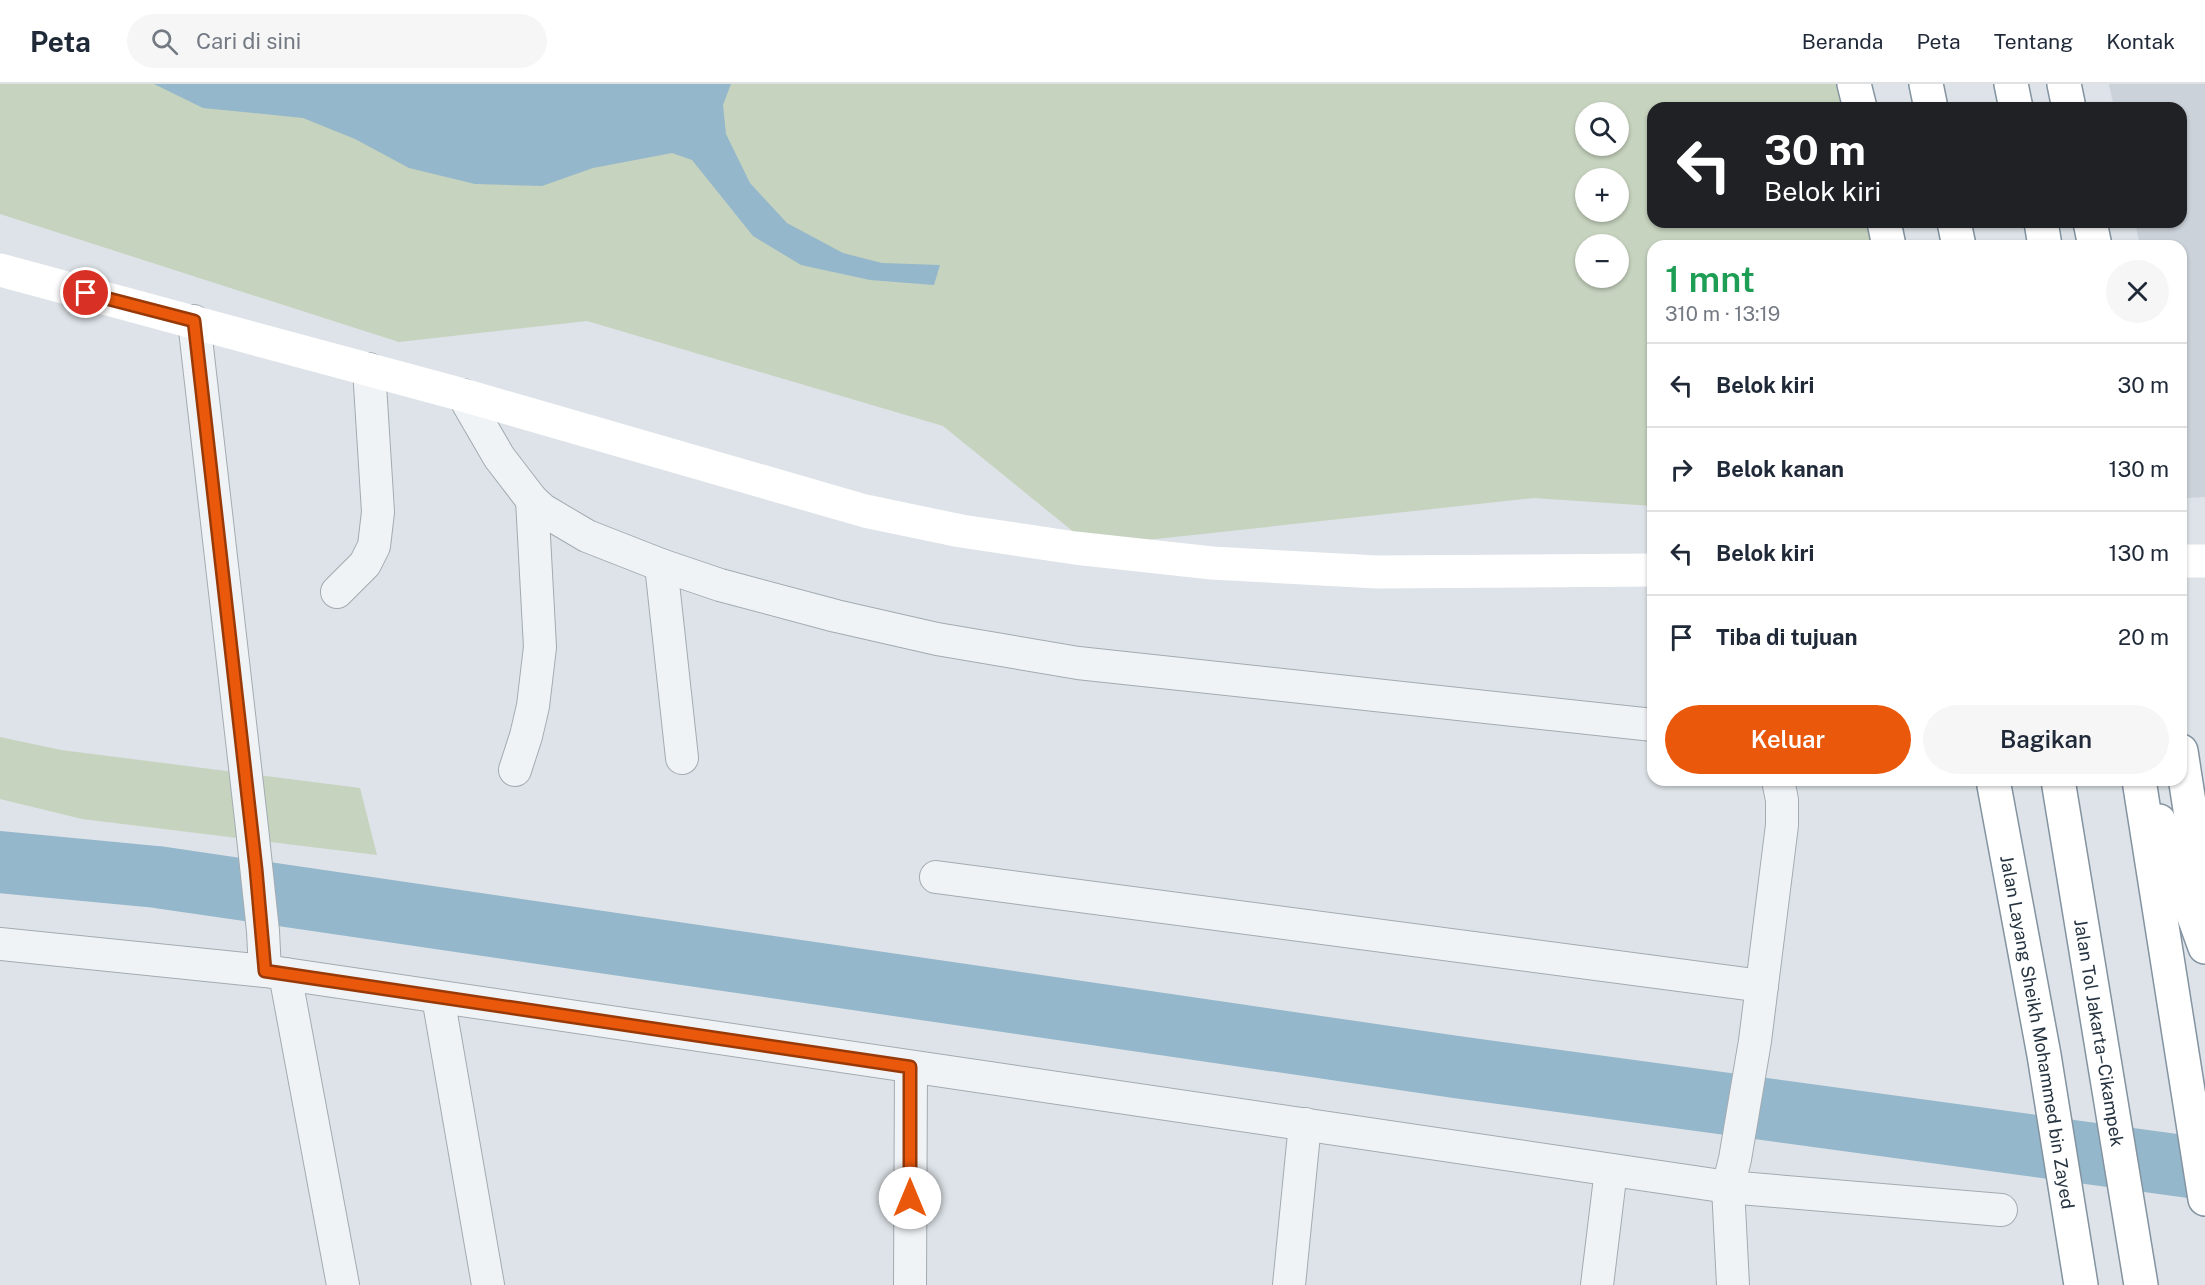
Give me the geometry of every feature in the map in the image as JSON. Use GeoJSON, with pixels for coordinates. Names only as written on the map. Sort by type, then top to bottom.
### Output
{"type":"FeatureCollection","features":[{"type":"Feature","properties":{"kind":"main road"},"geometry":{"type":"LineString","coordinates":[[1854,84],[1858,102]]}},
{"type":"Feature","properties":{"kind":"main road"},"geometry":{"type":"LineString","coordinates":[[1926,84],[1929,102]]}},
{"type":"Feature","properties":{"kind":"main road"},"geometry":{"type":"LineString","coordinates":[[2011,84],[2015,102]]}},
{"type":"Feature","properties":{"kind":"main road"},"geometry":{"type":"LineString","coordinates":[[2064,84],[2067,102]]}},
{"type":"Feature","properties":{"kind":"main road"},"geometry":{"type":"LineString","coordinates":[[0,270],[463,395],[865,510],[961,531],[1074,548],[1212,563],[1377,572],[1647,570]]}},
{"type":"Feature","properties":{"kind":"main road"},"geometry":{"type":"LineString","coordinates":[[2187,561],[2205,561]]}},
{"type":"Feature","properties":{"kind":"main road","name":"Jalan Layang Sheikh Mohammed bin Zayed"},"geometry":{"type":"LineString","coordinates":[[1994,786],[2044,1055],[2081,1285]]}},
{"type":"Feature","properties":{"kind":"main road","name":"Jalan Tol Jakarta–Cikampek"},"geometry":{"type":"LineString","coordinates":[[2059,786],[2141,1282]]}},
{"type":"Feature","properties":{"kind":"main road"},"geometry":{"type":"LineString","coordinates":[[2140,786],[2205,1199]]}},
{"type":"Feature","properties":{"kind":"main road"},"geometry":{"type":"LineString","coordinates":[[2146,786],[2205,947]]}},
{"type":"Feature","properties":{"kind":"main road"},"geometry":{"type":"LineString","coordinates":[[2186,786],[2205,905]]}},
{"type":"Feature","properties":{"kind":"street"},"geometry":{"type":"LineString","coordinates":[[194,321],[263,931],[275,973],[343,1285]]}},
{"type":"Feature","properties":{"kind":"street"},"geometry":{"type":"LineString","coordinates":[[337,592],[365,564],[374,546],[378,512],[369,369]]}},
{"type":"Feature","properties":{"kind":"street"},"geometry":{"type":"LineString","coordinates":[[463,395],[499,457],[531,500],[543,510],[587,536],[720,585],[836,616],[937,639],[1024,654],[1208,678],[1647,724]]}},
{"type":"Feature","properties":{"kind":"street"},"geometry":{"type":"LineString","coordinates":[[515,770],[533,706],[540,647],[531,500]]}},
{"type":"Feature","properties":{"kind":"street"},"geometry":{"type":"LineString","coordinates":[[661,565],[682,758]]}},
{"type":"Feature","properties":{"kind":"street"},"geometry":{"type":"LineString","coordinates":[[1733,1285],[1731,1173],[1755,1041],[1762,986],[1782,825],[1779,786]]}},
{"type":"Feature","properties":{"kind":"street"},"geometry":{"type":"LineString","coordinates":[[936,877],[1762,986]]}},
{"type":"Feature","properties":{"kind":"street"},"geometry":{"type":"LineString","coordinates":[[0,944],[275,973],[1611,1170],[1731,1173],[2001,1210]]}},
{"type":"Feature","properties":{"kind":"street"},"geometry":{"type":"LineString","coordinates":[[438,997],[488,1285]]}},
{"type":"Feature","properties":{"kind":"street"},"geometry":{"type":"LineString","coordinates":[[910,1067],[910,1285]]}},
{"type":"Feature","properties":{"kind":"street"},"geometry":{"type":"LineString","coordinates":[[1289,1285],[1305,1124]]}},
{"type":"Feature","properties":{"kind":"street"},"geometry":{"type":"LineString","coordinates":[[1597,1285],[1611,1170]]}},
{"type":"Feature","properties":{"kind":"shaded area"},"geometry":{"type":"Polygon","coordinates":[[[2109,84],[2205,84],[2205,497],[2187,498],[2187,240],[2139,240],[2136,228],[2187,228],[2187,102],[2113,102],[2109,84]]]}},
{"type":"Feature","properties":{"kind":"green space"},"geometry":{"type":"Polygon","coordinates":[[[0,84],[1866,84],[1870,102],[1647,102],[1647,228],[1894,228],[1897,240],[1647,240],[1647,506],[1534,498],[1091,546],[943,426],[587,321],[399,342],[0,214],[0,84]]]}},
{"type":"Feature","properties":{"kind":"green space"},"geometry":{"type":"Polygon","coordinates":[[[0,737],[61,750],[360,788],[377,855],[82,819],[0,799],[0,737]]]}},
{"type":"Feature","properties":{"kind":"water"},"geometry":{"type":"Polygon","coordinates":[[[154,84],[731,84],[723,105],[726,134],[750,183],[787,223],[843,253],[882,263],[940,265],[934,285],[870,280],[801,265],[753,236],[692,160],[672,153],[593,168],[542,186],[475,184],[409,168],[355,139],[303,118],[203,108],[154,84]]]}},
{"type":"Feature","properties":{"kind":"waterway"},"geometry":{"type":"LineString","coordinates":[[0,862],[157,877],[1456,1067],[2205,1169]]}},
{"type":"Feature","properties":{"kind":"route"},"geometry":{"type":"LineString","coordinates":[[86,293],[194,321],[263,931],[265,971],[910,1067],[910,1198]]}}]}
